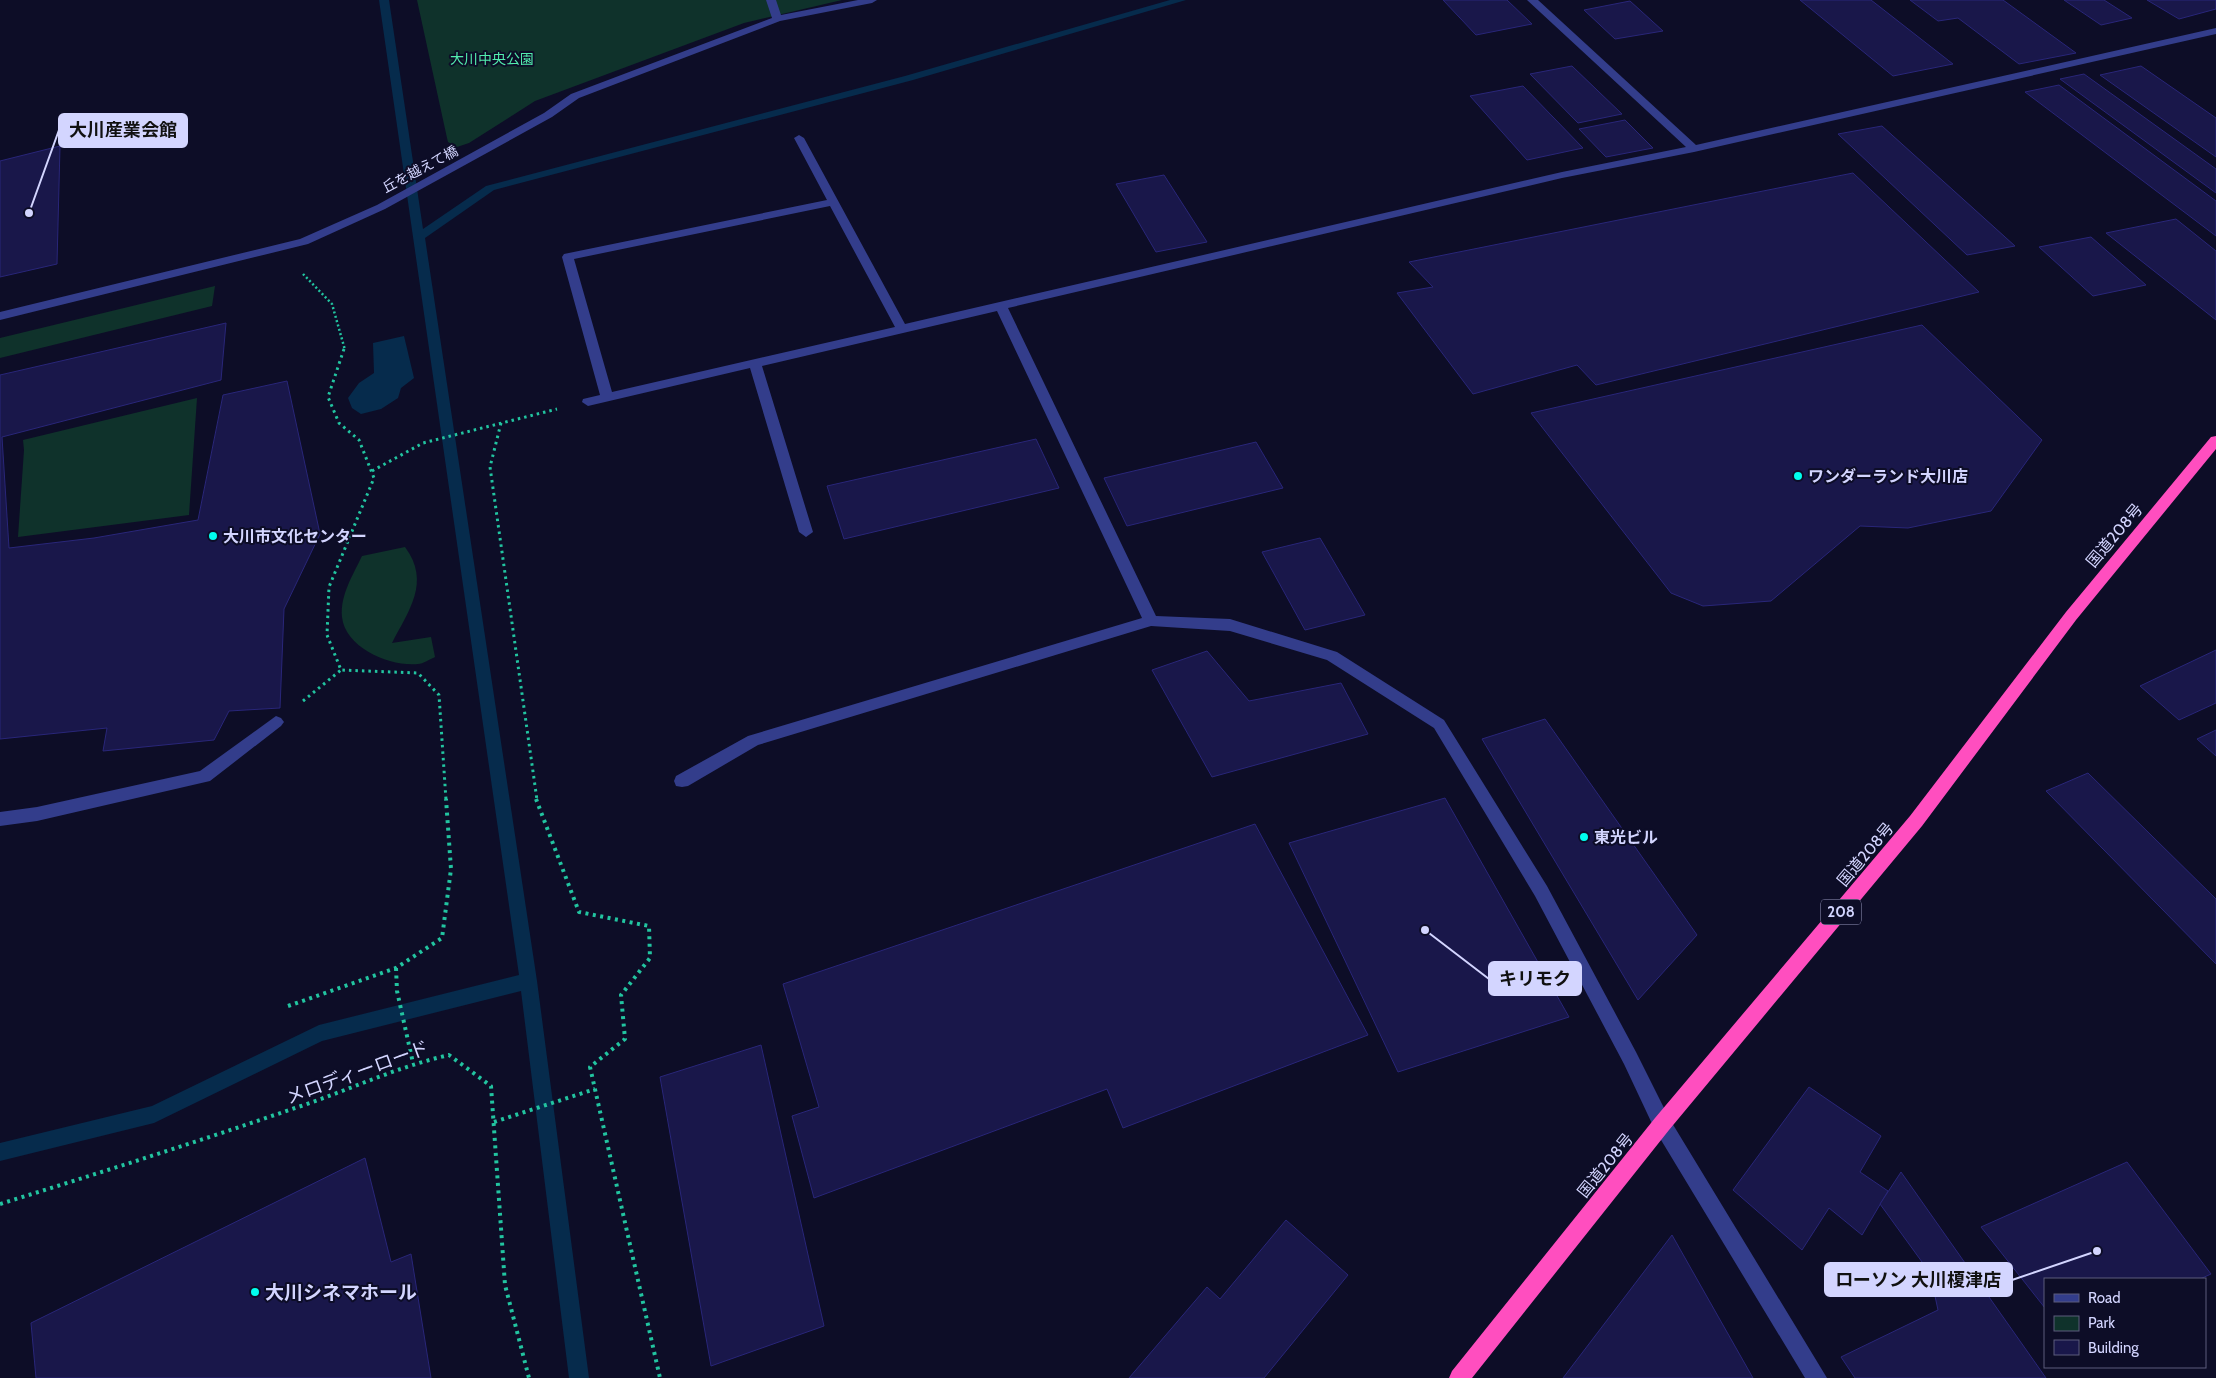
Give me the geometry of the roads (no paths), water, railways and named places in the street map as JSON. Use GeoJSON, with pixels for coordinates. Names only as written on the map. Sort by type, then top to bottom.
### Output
{"type":"FeatureCollection","features":[{"type":"Feature","properties":{"kind":"highway","name":"国道208号"},"geometry":{"type":"LineString","coordinates":[[1459,1378],[1662,1124],[1916,821],[2071,616],[2216,440]]}},
{"type":"Feature","properties":{"kind":"street"},"geometry":{"type":"LineString","coordinates":[[770,0],[777,19]]}},
{"type":"Feature","properties":{"kind":"street","name":"丘を越えて橋"},"geometry":{"type":"LineString","coordinates":[[0,316],[304,242],[381,206],[473,157],[548,115],[575,96],[777,19],[872,0]]}},
{"type":"Feature","properties":{"kind":"street"},"geometry":{"type":"LineString","coordinates":[[1532,0],[1694,149]]}},
{"type":"Feature","properties":{"kind":"street"},"geometry":{"type":"LineString","coordinates":[[588,402],[1562,176],[1694,149],[2216,31]]}},
{"type":"Feature","properties":{"kind":"street"},"geometry":{"type":"LineString","coordinates":[[799,138],[902,329]]}},
{"type":"Feature","properties":{"kind":"street"},"geometry":{"type":"LineString","coordinates":[[607,397],[568,257],[834,202]]}},
{"type":"Feature","properties":{"kind":"street"},"geometry":{"type":"LineString","coordinates":[[1001,306],[1151,621]]}},
{"type":"Feature","properties":{"kind":"street"},"geometry":{"type":"LineString","coordinates":[[755,363],[806,532]]}},
{"type":"Feature","properties":{"kind":"street"},"geometry":{"type":"LineString","coordinates":[[682,781],[754,740],[1151,621],[1230,625],[1332,656],[1439,724],[1541,891],[1630,1058],[1662,1124],[1817,1378]]}},
{"type":"Feature","properties":{"kind":"street"},"geometry":{"type":"LineString","coordinates":[[0,819],[36,814],[204,776],[276,722]]}},
{"type":"Feature","properties":{"kind":"water"},"geometry":{"type":"Polygon","coordinates":[[[404,336],[414,378],[401,388],[398,398],[381,409],[361,414],[352,408],[348,398],[359,383],[374,373],[373,343],[404,336]]]}},
{"type":"Feature","properties":{"kind":"waterway"},"geometry":{"type":"LineString","coordinates":[[384,0],[528,981]]}},
{"type":"Feature","properties":{"kind":"waterway"},"geometry":{"type":"LineString","coordinates":[[419,237],[490,188],[909,78],[1181,0]]}},
{"type":"Feature","properties":{"kind":"waterway"},"geometry":{"type":"LineString","coordinates":[[0,1152],[154,1114],[319,1033],[528,981]]}},
{"type":"Feature","properties":{"kind":"waterway"},"geometry":{"type":"LineString","coordinates":[[528,981],[579,1378]]}},
{"type":"Feature","properties":{"kind":"place","name":"大川産業会館"},"geometry":{"type":"Point","coordinates":[29,213]}},
{"type":"Feature","properties":{"kind":"place","name":"ワンダーランド大川店"},"geometry":{"type":"Point","coordinates":[1798,476]}},
{"type":"Feature","properties":{"kind":"place","name":"大川市文化センター"},"geometry":{"type":"Point","coordinates":[213,536]}},
{"type":"Feature","properties":{"kind":"place","name":"東光ビル"},"geometry":{"type":"Point","coordinates":[1584,837]}},
{"type":"Feature","properties":{"kind":"place","name":"キリモク"},"geometry":{"type":"Point","coordinates":[1425,930]}},
{"type":"Feature","properties":{"kind":"place","name":"ローソン 大川榎津店"},"geometry":{"type":"Point","coordinates":[2097,1251]}},
{"type":"Feature","properties":{"kind":"place","name":"大川シネマホール"},"geometry":{"type":"Point","coordinates":[255,1292]}},
{"type":"Feature","properties":{"kind":"park label","name":"大川中央公園"},"geometry":{"type":"Point","coordinates":[492,59]}}]}
